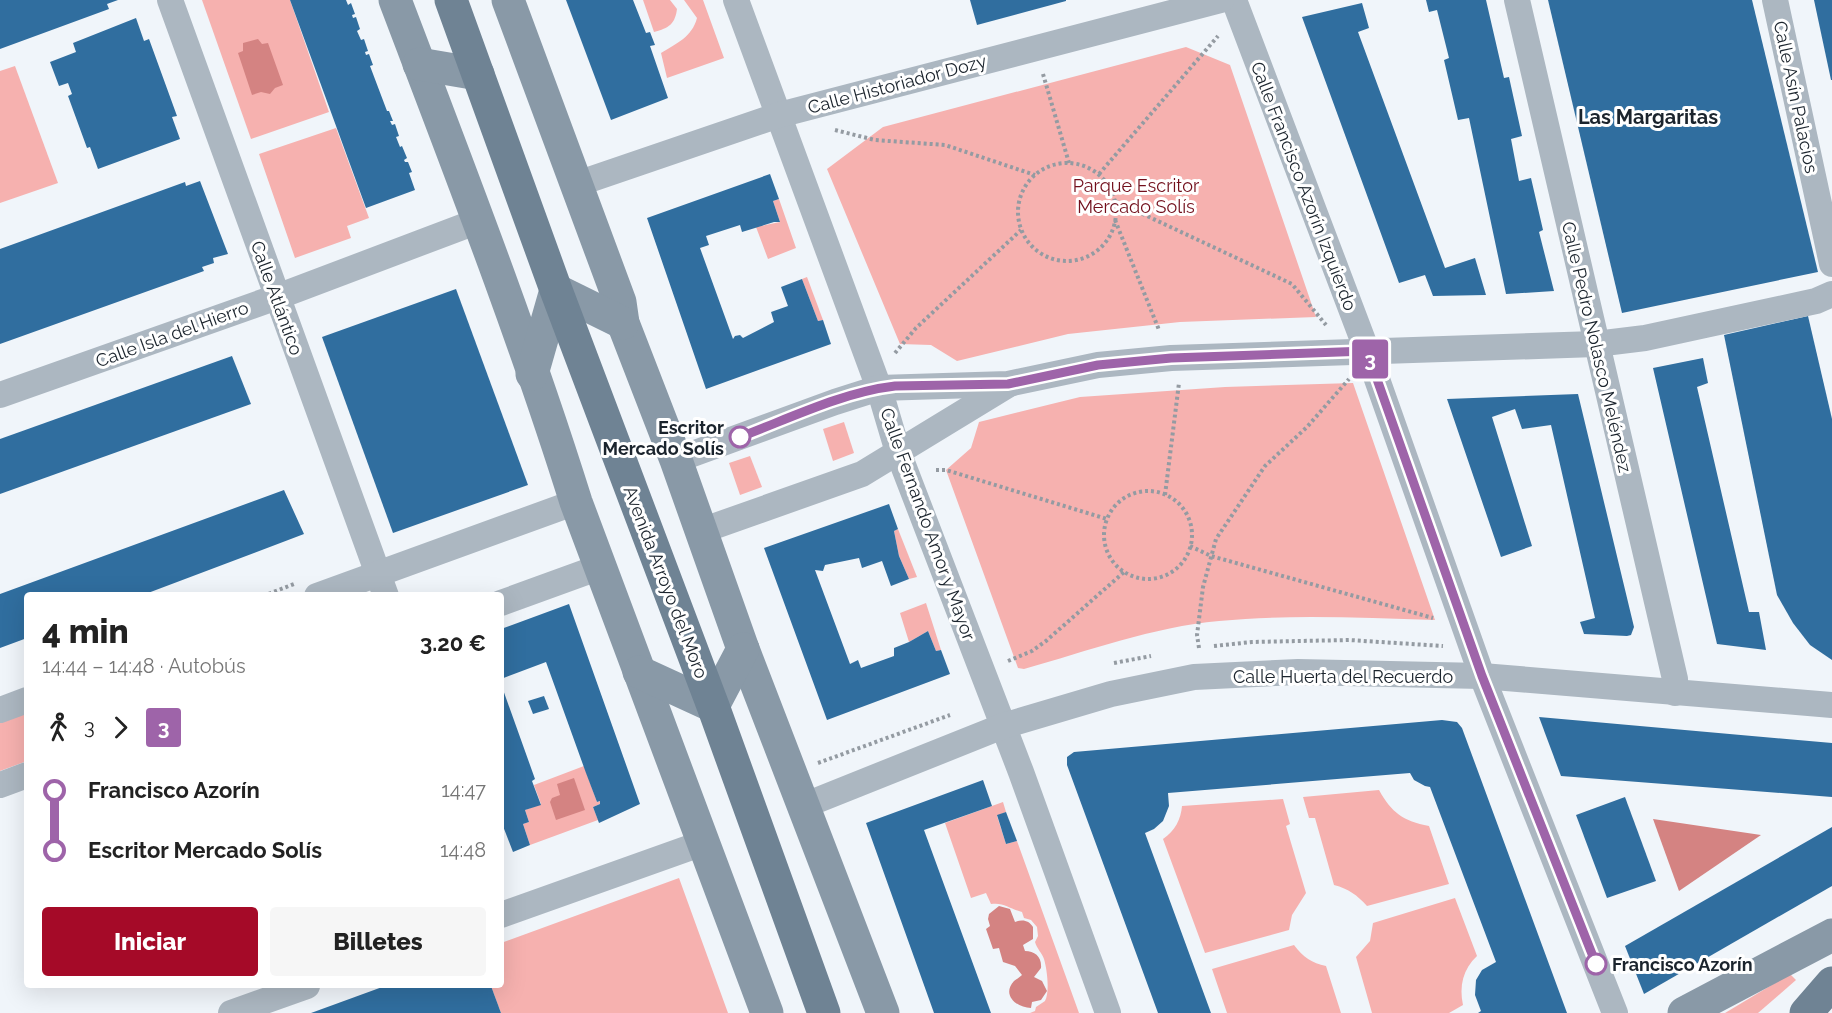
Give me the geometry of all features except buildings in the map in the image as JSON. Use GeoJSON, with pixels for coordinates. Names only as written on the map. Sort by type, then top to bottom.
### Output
{"type":"FeatureCollection","features":[{"type":"Feature","properties":{"kind":"main road","name":"Avenida Arroyo del Moro"},"geometry":{"type":"LineString","coordinates":[[451,0],[556,290],[713,706],[824,1013]]}},
{"type":"Feature","properties":{"kind":"main road"},"geometry":{"type":"LineString","coordinates":[[1806,1013],[1832,983]]}},
{"type":"Feature","properties":{"kind":"street","name":"Calle Atlántico"},"geometry":{"type":"LineString","coordinates":[[170,0],[382,585]]}},
{"type":"Feature","properties":{"kind":"street"},"geometry":{"type":"LineString","coordinates":[[395,0],[478,221],[576,502],[767,1013]]}},
{"type":"Feature","properties":{"kind":"street"},"geometry":{"type":"LineString","coordinates":[[508,0],[620,302],[623,323],[676,460],[742,649],[883,1013]]}},
{"type":"Feature","properties":{"kind":"street","name":"Calle Fernando Amor y Mayor"},"geometry":{"type":"LineString","coordinates":[[736,0],[879,388],[898,452],[1003,726],[1108,1013]]}},
{"type":"Feature","properties":{"kind":"street","name":"Calle Historiador Dozy"},"geometry":{"type":"LineString","coordinates":[[577,184],[779,115],[1221,0]]}},
{"type":"Feature","properties":{"kind":"street","name":"Calle Francisco Azorín Izquierdo"},"geometry":{"type":"LineString","coordinates":[[1234,0],[1367,351],[1482,676],[1615,1013]]}},
{"type":"Feature","properties":{"kind":"street","name":"Calle Pedro Nolasco Meléndez"},"geometry":{"type":"LineString","coordinates":[[1517,0],[1675,679],[1675,693]]}},
{"type":"Feature","properties":{"kind":"street","name":"Calle Asín Palacios"},"geometry":{"type":"LineString","coordinates":[[1775,0],[1832,264]]}},
{"type":"Feature","properties":{"kind":"street"},"geometry":{"type":"LineString","coordinates":[[419,64],[478,74]]}},
{"type":"Feature","properties":{"kind":"street","name":"Calle Isla del Hierro"},"geometry":{"type":"LineString","coordinates":[[0,396],[276,297],[478,221]]}},
{"type":"Feature","properties":{"kind":"street"},"geometry":{"type":"LineString","coordinates":[[532,374],[556,290],[623,323]]}},
{"type":"Feature","properties":{"kind":"street"},"geometry":{"type":"LineString","coordinates":[[676,460],[879,388],[1004,384],[1098,365],[1171,358],[1596,344],[1645,338],[1816,300],[1832,294]]}},
{"type":"Feature","properties":{"kind":"street"},"geometry":{"type":"LineString","coordinates":[[701,531],[862,474],[1004,384]]}},
{"type":"Feature","properties":{"kind":"street"},"geometry":{"type":"LineString","coordinates":[[341,592],[382,585],[576,502]]}},
{"type":"Feature","properties":{"kind":"street"},"geometry":{"type":"LineString","coordinates":[[504,602],[600,567]]}},
{"type":"Feature","properties":{"kind":"street","name":"Avenida Arroyo del Moro"},"geometry":{"type":"LineString","coordinates":[[639,672],[713,706],[742,649]]}},
{"type":"Feature","properties":{"kind":"street","name":"Calle Huerta del Recuerdo"},"geometry":{"type":"LineString","coordinates":[[803,806],[1003,726],[1111,694],[1194,678],[1298,672],[1482,676],[1832,705]]}},
{"type":"Feature","properties":{"kind":"street"},"geometry":{"type":"LineString","coordinates":[[0,710],[24,701]]}},
{"type":"Feature","properties":{"kind":"street"},"geometry":{"type":"LineString","coordinates":[[0,784],[24,776]]}},
{"type":"Feature","properties":{"kind":"street"},"geometry":{"type":"LineString","coordinates":[[504,912],[704,843]]}},
{"type":"Feature","properties":{"kind":"street"},"geometry":{"type":"LineString","coordinates":[[1684,1013],[1832,935]]}},
{"type":"Feature","properties":{"kind":"street"},"geometry":{"type":"LineString","coordinates":[[231,1013],[301,988]]}},
{"type":"Feature","properties":{"kind":"path"},"geometry":{"type":"LineString","coordinates":[[1099,174],[1219,36]]}},
{"type":"Feature","properties":{"kind":"path"},"geometry":{"type":"LineString","coordinates":[[1042,72],[1069,162]]}},
{"type":"Feature","properties":{"kind":"path"},"geometry":{"type":"LineString","coordinates":[[835,129],[875,140],[945,145],[1035,175]]}},
{"type":"Feature","properties":{"kind":"path"},"geometry":{"type":"LineString","coordinates":[[1069,162],[1085,166],[1099,174],[1109,186],[1115,201],[1115,220],[1112,232],[1103,246],[1090,255],[1075,260],[1059,260],[1043,255],[1030,244],[1021,230],[1018,214],[1020,198],[1027,183],[1053,164],[1069,162]]}},
{"type":"Feature","properties":{"kind":"path"},"geometry":{"type":"LineString","coordinates":[[1115,201],[1292,284],[1326,325]]}},
{"type":"Feature","properties":{"kind":"path"},"geometry":{"type":"LineString","coordinates":[[1115,220],[1159,330]]}},
{"type":"Feature","properties":{"kind":"path"},"geometry":{"type":"LineString","coordinates":[[893,354],[916,328],[1021,230]]}},
{"type":"Feature","properties":{"kind":"path"},"geometry":{"type":"LineString","coordinates":[[1200,648],[1197,635],[1203,587],[1216,539],[1264,466],[1307,427],[1350,378]]}},
{"type":"Feature","properties":{"kind":"path"},"geometry":{"type":"LineString","coordinates":[[1165,495],[1179,383]]}},
{"type":"Feature","properties":{"kind":"path"},"geometry":{"type":"LineString","coordinates":[[936,470],[946,470],[1107,519]]}},
{"type":"Feature","properties":{"kind":"path"},"geometry":{"type":"LineString","coordinates":[[1143,491],[1157,492],[1179,504],[1187,514],[1191,527],[1190,546],[1181,563],[1171,572],[1159,577],[1134,576],[1124,572],[1113,562],[1106,550],[1103,536],[1107,519],[1111,510],[1131,494],[1143,491]]}},
{"type":"Feature","properties":{"kind":"path"},"geometry":{"type":"LineString","coordinates":[[1190,546],[1211,556],[1443,621]]}},
{"type":"Feature","properties":{"kind":"path"},"geometry":{"type":"LineString","coordinates":[[1008,661],[1032,651],[1046,641],[1124,572]]}},
{"type":"Feature","properties":{"kind":"green space"},"geometry":{"type":"Polygon","coordinates":[[[202,0],[290,0],[329,112],[251,139],[202,0]]]}},
{"type":"Feature","properties":{"kind":"green space"},"geometry":{"type":"Polygon","coordinates":[[[643,0],[670,0],[677,9],[673,22],[664,29],[654,32],[643,0]]]}},
{"type":"Feature","properties":{"kind":"green space"},"geometry":{"type":"Polygon","coordinates":[[[684,0],[703,0],[724,58],[667,78],[661,53],[688,35],[697,18],[684,0]]]}},
{"type":"Feature","properties":{"kind":"green space","name":"Parque Escritor Mercado Solís"},"geometry":{"type":"Polygon","coordinates":[[[1186,47],[1230,65],[1316,317],[1180,322],[1068,334],[957,361],[931,345],[900,344],[827,169],[883,127],[1186,47]]]}},
{"type":"Feature","properties":{"kind":"green space"},"geometry":{"type":"Polygon","coordinates":[[[15,66],[58,183],[0,203],[0,71],[15,66]]]}},
{"type":"Feature","properties":{"kind":"green space"},"geometry":{"type":"Polygon","coordinates":[[[336,128],[369,218],[347,226],[351,238],[295,258],[259,154],[336,128]]]}},
{"type":"Feature","properties":{"kind":"green space"},"geometry":{"type":"Polygon","coordinates":[[[779,199],[796,248],[768,259],[756,227],[780,222],[773,201],[779,199]]]}},
{"type":"Feature","properties":{"kind":"green space"},"geometry":{"type":"Polygon","coordinates":[[[807,277],[823,320],[818,321],[802,279],[807,277]]]}},
{"type":"Feature","properties":{"kind":"green space"},"geometry":{"type":"Polygon","coordinates":[[[1353,383],[1435,620],[1300,617],[1219,621],[1170,628],[1024,669],[1018,668],[946,470],[971,448],[979,422],[1080,397],[1225,387],[1353,383]]]}},
{"type":"Feature","properties":{"kind":"green space"},"geometry":{"type":"Polygon","coordinates":[[[844,422],[854,453],[833,461],[823,429],[844,422]]]}},
{"type":"Feature","properties":{"kind":"green space"},"geometry":{"type":"Polygon","coordinates":[[[750,456],[762,487],[740,495],[729,463],[750,456]]]}},
{"type":"Feature","properties":{"kind":"green space"},"geometry":{"type":"Polygon","coordinates":[[[898,529],[917,577],[909,579],[899,556],[894,531],[898,529]]]}},
{"type":"Feature","properties":{"kind":"green space"},"geometry":{"type":"Polygon","coordinates":[[[926,603],[941,650],[936,651],[928,631],[909,642],[900,613],[926,603]]]}},
{"type":"Feature","properties":{"kind":"green space"},"geometry":{"type":"Polygon","coordinates":[[[24,714],[24,762],[0,771],[0,723],[24,714]]]}},
{"type":"Feature","properties":{"kind":"green space"},"geometry":{"type":"Polygon","coordinates":[[[584,766],[597,802],[600,801],[600,804],[593,807],[598,820],[530,845],[523,824],[529,822],[525,810],[541,804],[534,785],[584,766]]]}},
{"type":"Feature","properties":{"kind":"green space"},"geometry":{"type":"Polygon","coordinates":[[[1379,790],[1399,815],[1412,822],[1429,826],[1449,884],[1367,906],[1352,893],[1334,885],[1315,818],[1309,818],[1303,797],[1379,790]]]}},
{"type":"Feature","properties":{"kind":"green space"},"geometry":{"type":"Polygon","coordinates":[[[1283,799],[1290,824],[1286,826],[1306,893],[1292,915],[1289,930],[1205,953],[1163,839],[1177,824],[1182,806],[1283,799]]]}},
{"type":"Feature","properties":{"kind":"green space"},"geometry":{"type":"Polygon","coordinates":[[[1003,802],[1006,812],[997,816],[1006,844],[1017,841],[1079,1013],[1030,1013],[1045,1001],[1048,980],[1043,957],[1035,942],[1038,936],[1037,927],[1031,920],[1024,918],[1022,912],[1003,905],[991,904],[986,893],[971,898],[945,823],[1003,802]]]}},
{"type":"Feature","properties":{"kind":"green space"},"geometry":{"type":"Polygon","coordinates":[[[679,878],[728,1013],[501,1013],[492,988],[504,988],[504,942],[679,878]]]}},
{"type":"Feature","properties":{"kind":"green space"},"geometry":{"type":"Polygon","coordinates":[[[1455,898],[1477,956],[1468,966],[1463,978],[1463,1005],[1449,1013],[1372,1013],[1356,957],[1370,941],[1373,923],[1455,898]]]}},
{"type":"Feature","properties":{"kind":"green space"},"geometry":{"type":"Polygon","coordinates":[[[1294,945],[1308,959],[1326,966],[1341,1013],[1227,1013],[1212,969],[1294,945]]]}},
{"type":"Feature","properties":{"kind":"green space"},"geometry":{"type":"Polygon","coordinates":[[[1790,974],[1796,980],[1758,1013],[1725,1013],[1790,974]]]}},
{"type":"Feature","properties":{"kind":"shaded area"},"geometry":{"type":"Polygon","coordinates":[[[258,39],[262,44],[268,43],[283,85],[275,88],[270,94],[261,92],[252,95],[238,53],[243,51],[243,43],[258,39]]]}},
{"type":"Feature","properties":{"kind":"shaded area"},"geometry":{"type":"Polygon","coordinates":[[[574,778],[585,810],[556,820],[550,802],[552,798],[560,795],[557,784],[574,778]]]}},
{"type":"Feature","properties":{"kind":"shaded area"},"geometry":{"type":"Polygon","coordinates":[[[1653,819],[1761,835],[1679,891],[1653,819]]]}},
{"type":"Feature","properties":{"kind":"shaded area"},"geometry":{"type":"Polygon","coordinates":[[[999,906],[1010,909],[1015,922],[1025,921],[1033,927],[1033,939],[1023,945],[1025,951],[1035,953],[1039,958],[1041,968],[1034,977],[1042,981],[1047,991],[1041,1000],[1032,1002],[1031,1008],[1021,1006],[1012,1000],[1010,986],[1022,975],[1015,966],[1003,962],[999,948],[993,949],[986,929],[990,926],[989,914],[999,906]]]}},
{"type":"Feature","properties":{"kind":"bus line","name":"3"},"geometry":{"type":"LineString","coordinates":[[740,437],[879,388],[1008,384],[1098,365],[1171,358],[1367,351],[1482,676],[1596,964]]}},
{"type":"Feature","properties":{"kind":"place","name":"Escritor Mercado Solís"},"geometry":{"type":"Point","coordinates":[740,437]}},
{"type":"Feature","properties":{"kind":"place","name":"Francisco Azorín"},"geometry":{"type":"Point","coordinates":[1596,964]}},
{"type":"Feature","properties":{"kind":"district","name":"Las Margaritas"},"geometry":{"type":"Point","coordinates":[1648,117]}}]}
